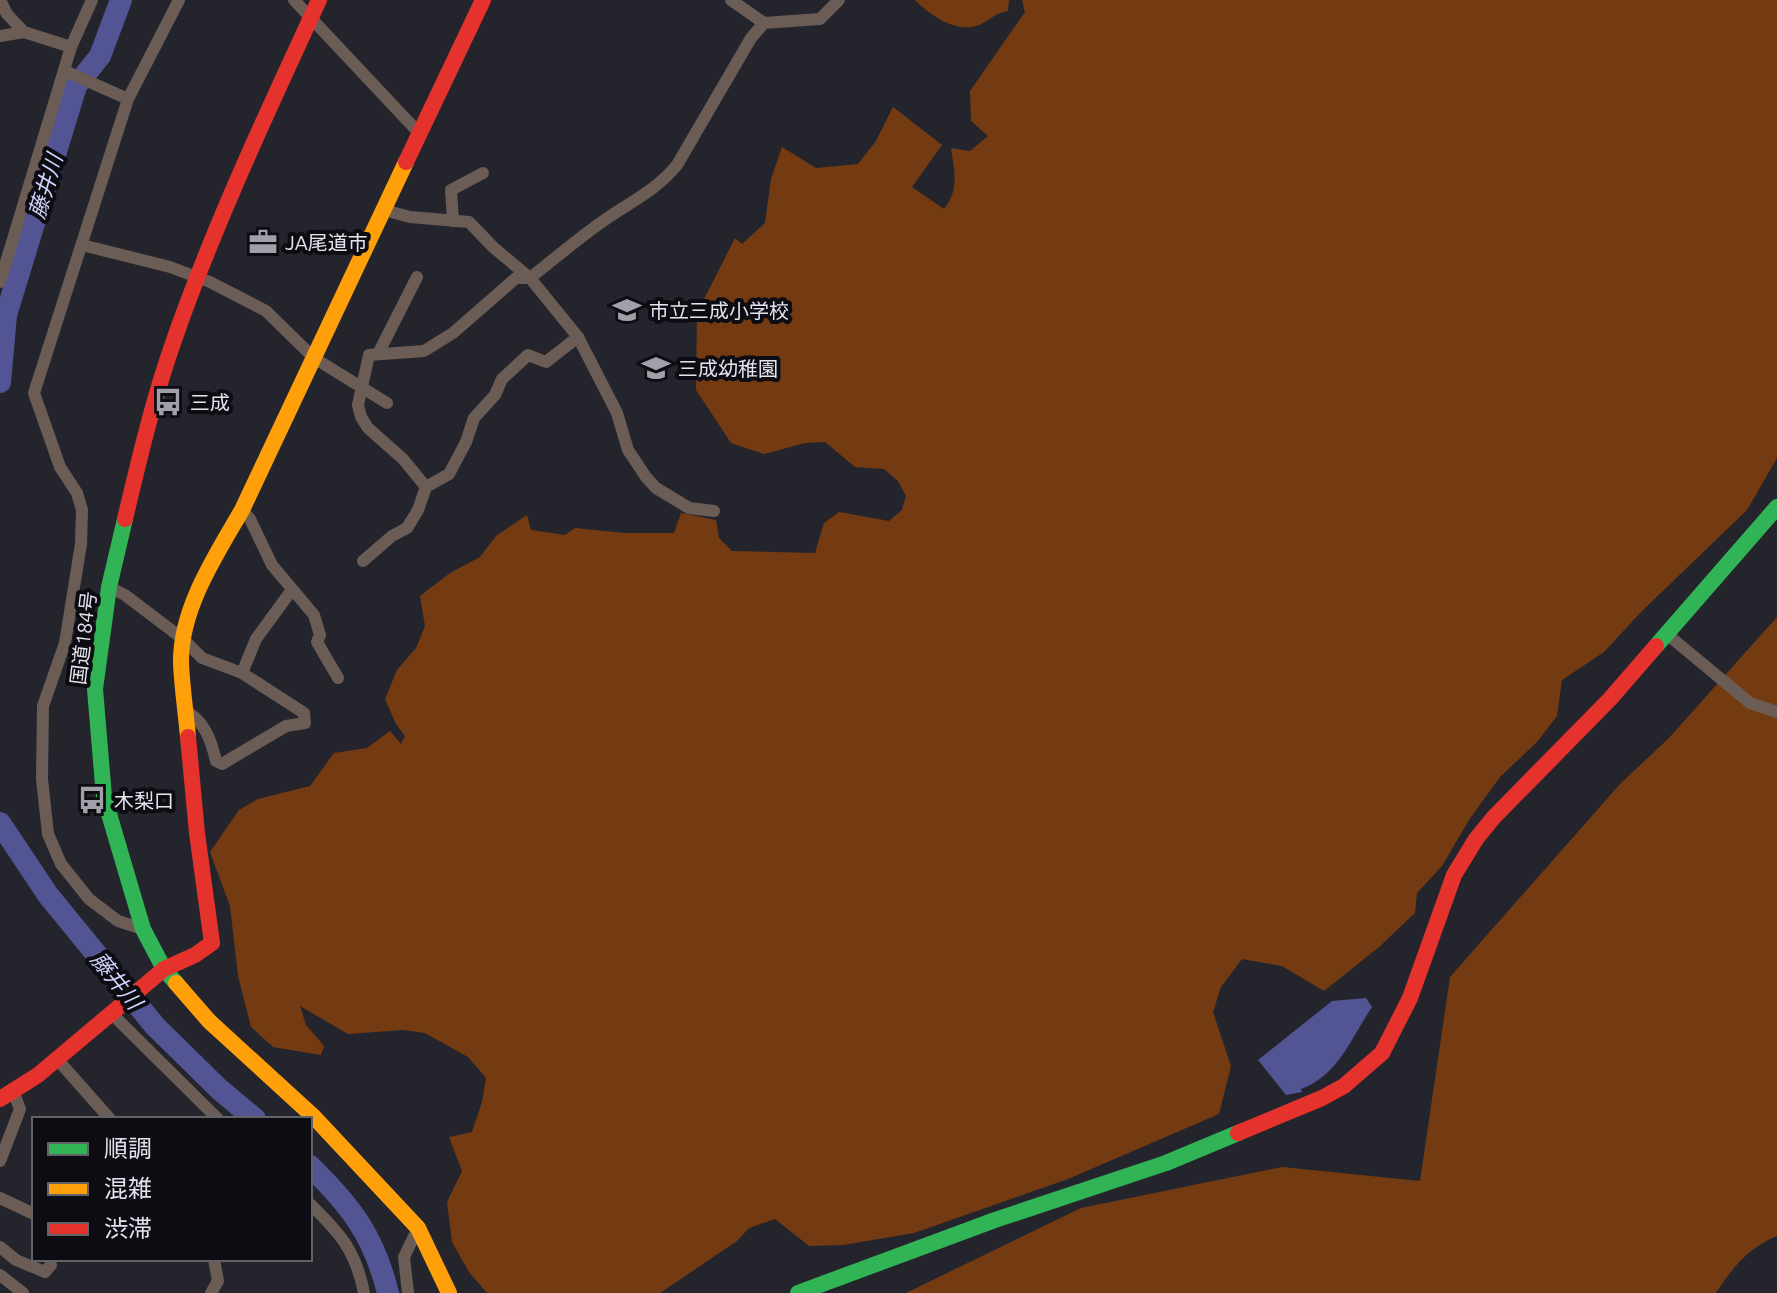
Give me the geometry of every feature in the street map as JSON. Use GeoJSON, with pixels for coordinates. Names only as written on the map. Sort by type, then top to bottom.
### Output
{"type":"FeatureCollection","features":[{"type":"Feature","properties":{"kind":"main road","name":"国道184号"},"geometry":{"type":"LineString","coordinates":[[319,0],[237,178],[197,279],[172,345],[140,456],[109,587],[95,689],[104,797],[143,929],[164,969],[209,1021],[314,1117],[418,1228],[449,1293]]}},
{"type":"Feature","properties":{"kind":"main road"},"geometry":{"type":"LineString","coordinates":[[7,1095],[113,1015],[164,969],[195,955],[212,943],[197,833],[181,661],[192,606],[242,510],[483,0]]}},
{"type":"Feature","properties":{"kind":"main road"},"geometry":{"type":"LineString","coordinates":[[798,1293],[995,1220],[1166,1163],[1284,1115],[1344,1086],[1382,1053],[1396,1028],[1463,857],[1494,817],[1668,635],[1777,507]]}},
{"type":"Feature","properties":{"kind":"street"},"geometry":{"type":"LineString","coordinates":[[0,0],[7,14],[24,32]]}},
{"type":"Feature","properties":{"kind":"street"},"geometry":{"type":"LineString","coordinates":[[0,282],[68,73],[71,47],[92,0]]}},
{"type":"Feature","properties":{"kind":"street"},"geometry":{"type":"LineString","coordinates":[[143,929],[118,921],[89,899],[61,864],[48,834],[42,779],[43,706],[65,643],[81,544],[82,510],[77,493],[60,467],[34,393],[128,99],[179,0]]}},
{"type":"Feature","properties":{"kind":"street"},"geometry":{"type":"LineString","coordinates":[[294,0],[419,133]]}},
{"type":"Feature","properties":{"kind":"street"},"geometry":{"type":"LineString","coordinates":[[731,0],[764,23],[820,19],[839,0]]}},
{"type":"Feature","properties":{"kind":"street"},"geometry":{"type":"LineString","coordinates":[[426,487],[361,417],[358,405],[369,355],[424,351],[453,333],[516,278],[530,278],[664,181],[700,128],[751,38],[764,23]]}},
{"type":"Feature","properties":{"kind":"street"},"geometry":{"type":"LineString","coordinates":[[0,36],[24,32],[71,47]]}},
{"type":"Feature","properties":{"kind":"street"},"geometry":{"type":"LineString","coordinates":[[68,73],[128,99]]}},
{"type":"Feature","properties":{"kind":"street"},"geometry":{"type":"LineString","coordinates":[[453,221],[451,190],[483,173]]}},
{"type":"Feature","properties":{"kind":"street"},"geometry":{"type":"LineString","coordinates":[[384,210],[410,217],[469,222],[530,278],[578,337],[617,413],[628,450],[646,477],[656,488],[689,508],[714,511]]}},
{"type":"Feature","properties":{"kind":"street"},"geometry":{"type":"LineString","coordinates":[[82,245],[170,267],[210,282],[266,311],[314,358],[387,403]]}},
{"type":"Feature","properties":{"kind":"street"},"geometry":{"type":"LineString","coordinates":[[378,354],[417,277]]}},
{"type":"Feature","properties":{"kind":"street"},"geometry":{"type":"LineString","coordinates":[[363,561],[392,536],[407,528],[418,510],[426,487],[449,474],[466,442],[474,418],[495,395],[502,379],[528,355],[546,362],[578,337]]}},
{"type":"Feature","properties":{"kind":"street"},"geometry":{"type":"LineString","coordinates":[[242,510],[250,519],[272,565],[314,615],[320,635],[317,642],[338,678]]}},
{"type":"Feature","properties":{"kind":"street"},"geometry":{"type":"LineString","coordinates":[[109,587],[125,595],[183,639],[202,658],[242,673],[304,713],[305,723],[286,726],[222,764],[216,761],[211,740],[198,718],[186,711]]}},
{"type":"Feature","properties":{"kind":"street"},"geometry":{"type":"LineString","coordinates":[[242,673],[256,639],[291,591]]}},
{"type":"Feature","properties":{"kind":"street"},"geometry":{"type":"LineString","coordinates":[[1668,635],[1750,703],[1777,712]]}},
{"type":"Feature","properties":{"kind":"street"},"geometry":{"type":"LineString","coordinates":[[113,1015],[216,1117]]}},
{"type":"Feature","properties":{"kind":"street"},"geometry":{"type":"LineString","coordinates":[[57,1059],[108,1117]]}},
{"type":"Feature","properties":{"kind":"street"},"geometry":{"type":"LineString","coordinates":[[0,1161],[20,1109],[7,1095]]}},
{"type":"Feature","properties":{"kind":"street"},"geometry":{"type":"LineString","coordinates":[[0,1198],[32,1213]]}},
{"type":"Feature","properties":{"kind":"street"},"geometry":{"type":"LineString","coordinates":[[312,1206],[337,1230],[350,1248],[364,1293]]}},
{"type":"Feature","properties":{"kind":"street"},"geometry":{"type":"LineString","coordinates":[[408,1293],[404,1257],[418,1228]]}},
{"type":"Feature","properties":{"kind":"street"},"geometry":{"type":"LineString","coordinates":[[0,1247],[16,1260],[45,1272],[51,1265]]}},
{"type":"Feature","properties":{"kind":"street"},"geometry":{"type":"LineString","coordinates":[[211,1293],[218,1281],[214,1261]]}},
{"type":"Feature","properties":{"kind":"street"},"geometry":{"type":"LineString","coordinates":[[0,1275],[23,1293]]}},
{"type":"Feature","properties":{"kind":"shaded area"},"geometry":{"type":"Polygon","coordinates":[[[915,0],[1009,0],[1008,11],[979,25],[962,27],[944,22],[915,0]]]}},
{"type":"Feature","properties":{"kind":"shaded area"},"geometry":{"type":"Polygon","coordinates":[[[1022,0],[1777,0],[1777,458],[1747,510],[1604,652],[1562,680],[1557,716],[1537,742],[1500,777],[1469,820],[1442,866],[1417,893],[1415,913],[1379,947],[1324,991],[1282,966],[1242,959],[1221,987],[1213,1012],[1231,1066],[1219,1114],[1068,1179],[914,1233],[843,1245],[809,1246],[775,1219],[749,1228],[737,1241],[660,1293],[487,1293],[469,1272],[452,1242],[447,1202],[462,1171],[449,1137],[472,1132],[486,1078],[468,1057],[425,1033],[403,1030],[348,1034],[300,1006],[306,1025],[324,1046],[321,1055],[273,1047],[251,1027],[238,976],[230,906],[210,852],[239,810],[258,799],[310,786],[334,753],[367,748],[390,731],[401,744],[405,736],[385,699],[397,670],[416,648],[425,626],[420,596],[450,573],[480,557],[496,536],[527,515],[531,530],[565,535],[575,528],[625,533],[674,533],[681,513],[716,520],[719,538],[732,551],[815,553],[824,523],[839,512],[889,521],[902,510],[906,496],[898,481],[884,469],[855,467],[825,442],[805,443],[764,454],[731,443],[696,390],[697,313],[735,238],[742,244],[765,223],[771,179],[782,147],[816,168],[858,164],[876,141],[893,107],[942,145],[912,187],[944,209],[954,187],[951,148],[970,151],[988,136],[971,121],[970,91],[1025,12],[1022,0]]]}},
{"type":"Feature","properties":{"kind":"shaded area"},"geometry":{"type":"Polygon","coordinates":[[[1777,617],[1777,1236],[1742,1259],[1716,1293],[906,1293],[1081,1208],[1282,1167],[1420,1181],[1450,977],[1620,784],[1669,738],[1777,617]]]}},
{"type":"Feature","properties":{"kind":"water"},"geometry":{"type":"Polygon","coordinates":[[[1366,998],[1372,1007],[1335,1065],[1314,1083],[1301,1089],[1302,1092],[1286,1095],[1258,1060],[1332,1001],[1366,998]]]}},
{"type":"Feature","properties":{"kind":"waterway","name":"藤井川"},"geometry":{"type":"LineString","coordinates":[[0,382],[6,315],[76,86],[100,56],[121,0]]}},
{"type":"Feature","properties":{"kind":"waterway","name":"藤井川"},"geometry":{"type":"LineString","coordinates":[[0,823],[48,895],[155,1026],[219,1089],[253,1117]]}},
{"type":"Feature","properties":{"kind":"waterway","name":"藤井川"},"geometry":{"type":"LineString","coordinates":[[312,1168],[359,1223],[376,1255],[388,1293]]}},
{"type":"Feature","properties":{"kind":"traffic: fast"},"geometry":{"type":"LineString","coordinates":[[1656,646],[1777,507]]}},
{"type":"Feature","properties":{"kind":"traffic: fast"},"geometry":{"type":"LineString","coordinates":[[125,519],[109,587],[95,689],[104,797],[143,929],[164,969],[176,983]]}},
{"type":"Feature","properties":{"kind":"traffic: fast"},"geometry":{"type":"LineString","coordinates":[[798,1293],[995,1220],[1166,1163],[1238,1133]]}},
{"type":"Feature","properties":{"kind":"traffic: slow"},"geometry":{"type":"LineString","coordinates":[[188,737],[181,663],[182,643],[193,603],[242,510],[406,162]]}},
{"type":"Feature","properties":{"kind":"traffic: slow"},"geometry":{"type":"LineString","coordinates":[[176,983],[209,1021],[314,1117],[418,1228],[449,1293]]}},
{"type":"Feature","properties":{"kind":"traffic: jam"},"geometry":{"type":"LineString","coordinates":[[125,519],[159,386],[189,299],[242,170],[319,0]]}},
{"type":"Feature","properties":{"kind":"traffic: jam"},"geometry":{"type":"LineString","coordinates":[[406,162],[483,0]]}},
{"type":"Feature","properties":{"kind":"traffic: jam"},"geometry":{"type":"LineString","coordinates":[[1238,1133],[1344,1086],[1382,1053],[1410,998],[1454,875],[1476,839],[1610,699],[1656,646]]}},
{"type":"Feature","properties":{"kind":"traffic: jam"},"geometry":{"type":"LineString","coordinates":[[0,1099],[38,1075],[164,969],[195,955],[212,943],[188,737]]}},
{"type":"Feature","properties":{"kind":"place","name":"JA尾道市"},"geometry":{"type":"Point","coordinates":[263,242]}},
{"type":"Feature","properties":{"kind":"place","name":"市立三成小学校"},"geometry":{"type":"Point","coordinates":[627,310]}},
{"type":"Feature","properties":{"kind":"place","name":"三成幼稚園"},"geometry":{"type":"Point","coordinates":[656,368]}},
{"type":"Feature","properties":{"kind":"place","name":"三成"},"geometry":{"type":"Point","coordinates":[168,402]}},
{"type":"Feature","properties":{"kind":"place","name":"木梨口"},"geometry":{"type":"Point","coordinates":[92,800]}}]}
